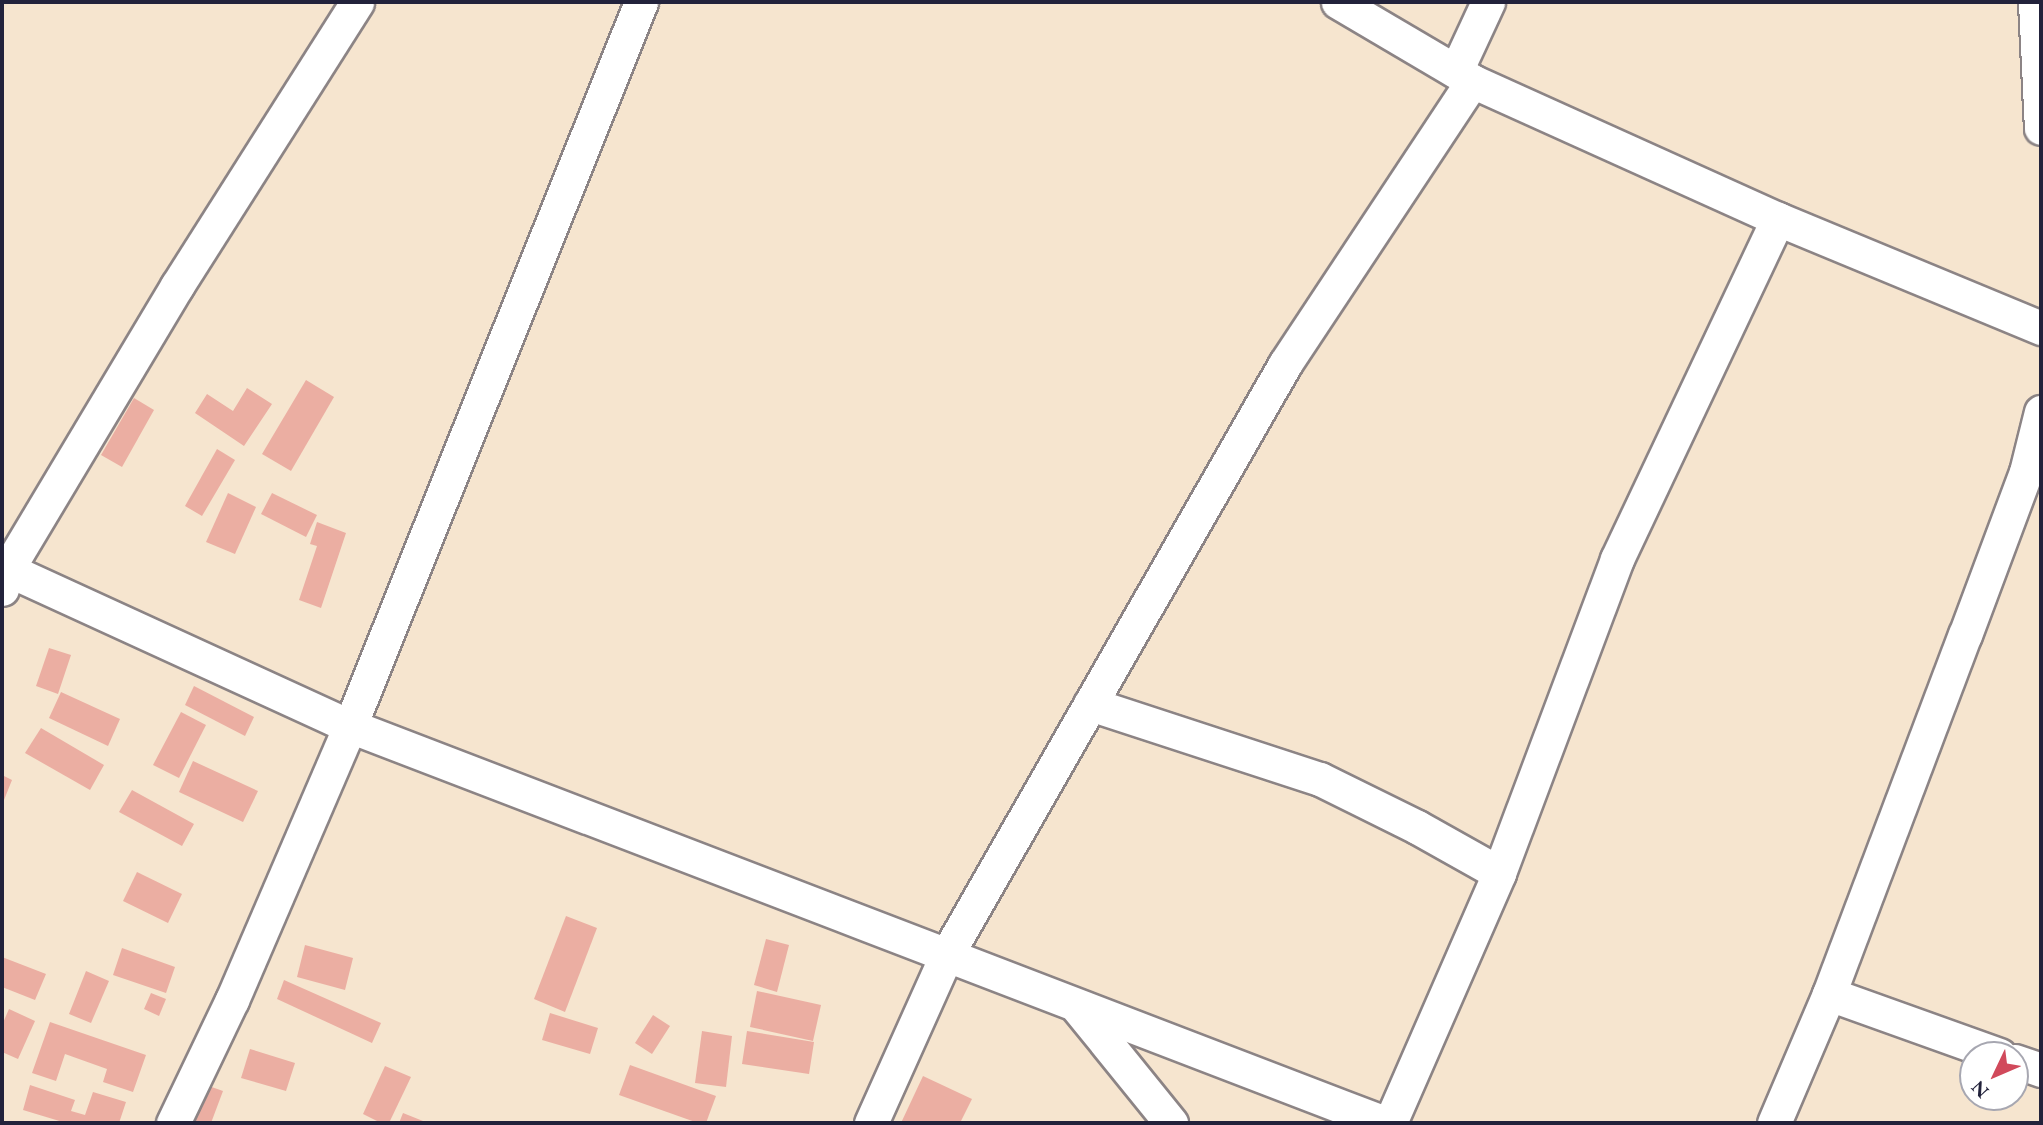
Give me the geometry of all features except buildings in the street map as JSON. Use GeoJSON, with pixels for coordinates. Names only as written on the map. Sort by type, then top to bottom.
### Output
{"type":"FeatureCollection","features":[{"type":"Feature","properties":{"kind":"street"},"geometry":{"type":"LineString","coordinates":[[358,2],[177,286],[4,575],[351,726],[1075,1006],[1387,1123],[1499,873],[1617,559],[1777,219]]}},
{"type":"Feature","properties":{"kind":"street"},"geometry":{"type":"LineString","coordinates":[[173,1123],[232,1000],[351,726],[641,2]]}},
{"type":"Feature","properties":{"kind":"street"},"geometry":{"type":"LineString","coordinates":[[1338,2],[1464,76],[1777,219],[2041,328]]}},
{"type":"Feature","properties":{"kind":"street"},"geometry":{"type":"LineString","coordinates":[[871,1123],[946,956],[1285,364],[1464,76],[1488,2]]}},
{"type":"Feature","properties":{"kind":"street"},"geometry":{"type":"LineString","coordinates":[[2035,2],[2041,128]]}},
{"type":"Feature","properties":{"kind":"street"},"geometry":{"type":"LineString","coordinates":[[1774,1123],[1829,994],[2021,485],[2041,412]]}},
{"type":"Feature","properties":{"kind":"street"},"geometry":{"type":"LineString","coordinates":[[1090,704],[1320,779],[1417,827],[1499,873]]}},
{"type":"Feature","properties":{"kind":"street"},"geometry":{"type":"LineString","coordinates":[[1829,994],[1960,1041]]}},
{"type":"Feature","properties":{"kind":"street"},"geometry":{"type":"LineString","coordinates":[[1075,1006],[1171,1123]]}}]}
